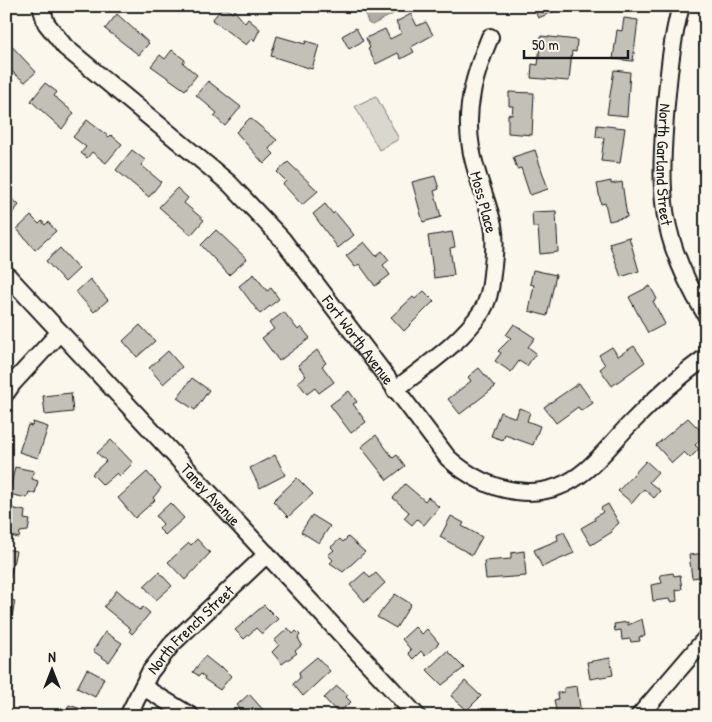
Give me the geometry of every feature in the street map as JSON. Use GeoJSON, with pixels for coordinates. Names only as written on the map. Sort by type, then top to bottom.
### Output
{"type":"FeatureCollection","features":[{"type":"Feature","properties":{"kind":"street","name":"Fort Worth Avenue"},"geometry":{"type":"LineString","coordinates":[[41,6],[46,23],[65,48],[178,140],[255,210],[282,239],[448,458],[460,469],[494,487],[527,493],[561,485],[586,470],[665,389],[706,357]]}},
{"type":"Feature","properties":{"kind":"street","name":"North Garland Street"},"geometry":{"type":"LineString","coordinates":[[681,6],[670,63],[661,169],[662,192],[666,224],[678,262],[706,315]]}},
{"type":"Feature","properties":{"kind":"street","name":"Moss Place"},"geometry":{"type":"LineString","coordinates":[[395,390],[468,330],[483,308],[490,287],[494,244],[493,226],[474,164],[469,129],[472,89],[477,69],[490,37]]}},
{"type":"Feature","properties":{"kind":"street","name":"Taney Avenue"},"geometry":{"type":"LineString","coordinates":[[6,274],[417,716]]}},
{"type":"Feature","properties":{"kind":"street"},"geometry":{"type":"LineString","coordinates":[[6,393],[60,332]]}},
{"type":"Feature","properties":{"kind":"street","name":"North French Street"},"geometry":{"type":"LineString","coordinates":[[128,716],[158,661],[172,644],[267,554]]}},
{"type":"Feature","properties":{"kind":"street"},"geometry":{"type":"LineString","coordinates":[[639,716],[706,638]]}},
{"type":"Feature","properties":{"kind":"street"},"geometry":{"type":"LineString","coordinates":[[143,687],[191,716]]}},
{"type":"Feature","properties":{"kind":"shaded area"},"geometry":{"type":"Polygon","coordinates":[[[378,6],[394,6],[395,13],[372,25],[368,23],[365,13],[378,6]]]}},
{"type":"Feature","properties":{"kind":"shaded area"},"geometry":{"type":"Polygon","coordinates":[[[376,96],[399,139],[379,150],[355,106],[376,96]]]}},
{"type":"Feature","properties":{"kind":"building"},"geometry":{"type":"Polygon","coordinates":[[[224,6],[232,13],[234,10],[245,23],[248,19],[260,29],[254,41],[252,38],[246,45],[212,20],[224,6]]]}},
{"type":"Feature","properties":{"kind":"building"},"geometry":{"type":"Polygon","coordinates":[[[533,6],[556,6],[558,10],[538,18],[533,6]]]}},
{"type":"Feature","properties":{"kind":"building"},"geometry":{"type":"Polygon","coordinates":[[[117,14],[149,43],[139,55],[105,29],[117,14]]]}},
{"type":"Feature","properties":{"kind":"building"},"geometry":{"type":"Polygon","coordinates":[[[411,14],[417,26],[426,22],[433,35],[411,47],[414,52],[401,59],[398,53],[376,64],[368,49],[370,48],[366,38],[385,29],[390,39],[402,33],[396,22],[411,14]]]}},
{"type":"Feature","properties":{"kind":"building"},"geometry":{"type":"Polygon","coordinates":[[[624,18],[638,20],[633,61],[613,59],[617,30],[622,31],[624,18]]]}},
{"type":"Feature","properties":{"kind":"building"},"geometry":{"type":"Polygon","coordinates":[[[356,28],[363,41],[349,49],[342,36],[356,28]]]}},
{"type":"Feature","properties":{"kind":"building"},"geometry":{"type":"Polygon","coordinates":[[[277,36],[305,44],[306,41],[319,45],[312,69],[271,56],[277,36]]]}},
{"type":"Feature","properties":{"kind":"building"},"geometry":{"type":"Polygon","coordinates":[[[541,36],[577,40],[576,52],[572,51],[569,81],[531,78],[532,64],[538,65],[541,36]]]}},
{"type":"Feature","properties":{"kind":"building"},"geometry":{"type":"Polygon","coordinates":[[[7,41],[36,72],[25,82],[6,67],[7,41]]]}},
{"type":"Feature","properties":{"kind":"building"},"geometry":{"type":"Polygon","coordinates":[[[172,50],[185,60],[183,63],[197,75],[185,90],[151,66],[160,55],[165,59],[172,50]]]}},
{"type":"Feature","properties":{"kind":"building"},"geometry":{"type":"Polygon","coordinates":[[[614,70],[630,72],[627,116],[607,114],[614,70]]]}},
{"type":"Feature","properties":{"kind":"building"},"geometry":{"type":"Polygon","coordinates":[[[208,81],[241,107],[225,126],[214,116],[217,113],[196,95],[208,81]]]}},
{"type":"Feature","properties":{"kind":"building"},"geometry":{"type":"Polygon","coordinates":[[[45,83],[57,92],[54,96],[74,113],[62,129],[31,101],[45,83]]]}},
{"type":"Feature","properties":{"kind":"building"},"geometry":{"type":"Polygon","coordinates":[[[509,92],[534,93],[532,135],[508,133],[508,114],[512,115],[513,106],[509,106],[509,92]]]}},
{"type":"Feature","properties":{"kind":"building"},"geometry":{"type":"Polygon","coordinates":[[[250,118],[277,140],[269,149],[274,154],[264,164],[236,132],[250,118]]]}},
{"type":"Feature","properties":{"kind":"building"},"geometry":{"type":"Polygon","coordinates":[[[87,120],[109,137],[111,135],[122,144],[106,163],[92,152],[87,158],[81,153],[86,147],[73,137],[87,120]]]}},
{"type":"Feature","properties":{"kind":"building"},"geometry":{"type":"Polygon","coordinates":[[[597,125],[625,128],[620,163],[601,161],[604,138],[596,137],[597,125]]]}},
{"type":"Feature","properties":{"kind":"building"},"geometry":{"type":"Polygon","coordinates":[[[132,150],[145,160],[141,165],[161,182],[149,197],[116,170],[132,150]]]}},
{"type":"Feature","properties":{"kind":"building"},"geometry":{"type":"Polygon","coordinates":[[[535,150],[548,189],[530,195],[521,168],[517,169],[513,157],[535,150]]]}},
{"type":"Feature","properties":{"kind":"building"},"geometry":{"type":"Polygon","coordinates":[[[288,162],[318,191],[302,205],[283,184],[286,181],[277,172],[288,162]]]}},
{"type":"Feature","properties":{"kind":"building"},"geometry":{"type":"Polygon","coordinates":[[[435,176],[439,189],[434,191],[441,217],[423,222],[412,182],[435,176]]]}},
{"type":"Feature","properties":{"kind":"building"},"geometry":{"type":"Polygon","coordinates":[[[611,181],[611,184],[622,182],[627,217],[609,221],[605,203],[601,204],[597,184],[611,181]]]}},
{"type":"Feature","properties":{"kind":"building"},"geometry":{"type":"Polygon","coordinates":[[[177,188],[188,198],[184,203],[204,220],[191,235],[159,207],[177,188]]]}},
{"type":"Feature","properties":{"kind":"building"},"geometry":{"type":"Polygon","coordinates":[[[6,194],[19,205],[7,220],[6,220],[6,194]]]}},
{"type":"Feature","properties":{"kind":"building"},"geometry":{"type":"Polygon","coordinates":[[[325,204],[333,214],[335,212],[354,235],[338,248],[313,214],[325,204]]]}},
{"type":"Feature","properties":{"kind":"building"},"geometry":{"type":"Polygon","coordinates":[[[556,211],[558,252],[540,254],[538,227],[533,227],[532,212],[556,211]]]}},
{"type":"Feature","properties":{"kind":"building"},"geometry":{"type":"Polygon","coordinates":[[[31,216],[39,224],[42,221],[45,225],[48,222],[56,231],[35,250],[17,229],[31,216]]]}},
{"type":"Feature","properties":{"kind":"building"},"geometry":{"type":"Polygon","coordinates":[[[216,230],[247,259],[229,275],[201,245],[216,230]]]}},
{"type":"Feature","properties":{"kind":"building"},"geometry":{"type":"Polygon","coordinates":[[[452,232],[455,247],[450,248],[454,275],[434,278],[428,236],[452,232]]]}},
{"type":"Feature","properties":{"kind":"building"},"geometry":{"type":"Polygon","coordinates":[[[629,237],[639,271],[621,277],[609,243],[629,237]]]}},
{"type":"Feature","properties":{"kind":"building"},"geometry":{"type":"Polygon","coordinates":[[[364,242],[376,256],[382,251],[389,260],[383,265],[390,275],[375,286],[359,264],[355,267],[346,256],[364,242]]]}},
{"type":"Feature","properties":{"kind":"building"},"geometry":{"type":"Polygon","coordinates":[[[60,248],[79,269],[65,282],[46,261],[60,248]]]}},
{"type":"Feature","properties":{"kind":"building"},"geometry":{"type":"Polygon","coordinates":[[[533,270],[556,275],[547,316],[529,311],[534,285],[530,284],[533,270]]]}},
{"type":"Feature","properties":{"kind":"building"},"geometry":{"type":"Polygon","coordinates":[[[254,274],[267,291],[271,288],[279,299],[260,314],[239,286],[254,274]]]}},
{"type":"Feature","properties":{"kind":"building"},"geometry":{"type":"Polygon","coordinates":[[[90,279],[108,300],[94,312],[76,292],[90,279]]]}},
{"type":"Feature","properties":{"kind":"building"},"geometry":{"type":"Polygon","coordinates":[[[650,286],[657,299],[653,301],[665,324],[648,333],[629,297],[650,286]]]}},
{"type":"Feature","properties":{"kind":"building"},"geometry":{"type":"Polygon","coordinates":[[[424,291],[434,301],[404,331],[391,317],[413,297],[415,299],[424,291]]]}},
{"type":"Feature","properties":{"kind":"building"},"geometry":{"type":"Polygon","coordinates":[[[284,312],[298,330],[301,327],[310,338],[279,361],[262,338],[274,329],[269,323],[284,312]]]}},
{"type":"Feature","properties":{"kind":"building"},"geometry":{"type":"Polygon","coordinates":[[[514,324],[535,338],[528,347],[536,353],[527,366],[519,361],[511,372],[495,361],[501,353],[498,351],[511,338],[506,335],[514,324]]]}},
{"type":"Feature","properties":{"kind":"building"},"geometry":{"type":"Polygon","coordinates":[[[140,325],[155,341],[137,357],[123,341],[140,325]]]}},
{"type":"Feature","properties":{"kind":"building"},"geometry":{"type":"Polygon","coordinates":[[[634,346],[645,362],[612,386],[600,369],[605,365],[599,355],[612,347],[618,356],[634,346]]]}},
{"type":"Feature","properties":{"kind":"building"},"geometry":{"type":"Polygon","coordinates":[[[317,350],[326,363],[322,366],[334,382],[319,393],[315,388],[307,394],[298,382],[306,376],[298,365],[317,350]]]}},
{"type":"Feature","properties":{"kind":"building"},"geometry":{"type":"Polygon","coordinates":[[[168,351],[182,367],[163,384],[149,368],[168,351]]]}},
{"type":"Feature","properties":{"kind":"building"},"geometry":{"type":"Polygon","coordinates":[[[479,368],[495,387],[460,414],[448,399],[471,381],[468,377],[479,368]]]}},
{"type":"Feature","properties":{"kind":"building"},"geometry":{"type":"Polygon","coordinates":[[[192,378],[209,390],[195,410],[177,398],[192,378]]]}},
{"type":"Feature","properties":{"kind":"building"},"geometry":{"type":"Polygon","coordinates":[[[579,383],[593,403],[581,411],[578,407],[556,423],[544,407],[579,383]]]}},
{"type":"Feature","properties":{"kind":"building"},"geometry":{"type":"Polygon","coordinates":[[[349,391],[357,402],[353,404],[366,422],[351,433],[330,405],[349,391]]]}},
{"type":"Feature","properties":{"kind":"building"},"geometry":{"type":"Polygon","coordinates":[[[71,393],[73,412],[45,415],[43,396],[71,393]]]}},
{"type":"Feature","properties":{"kind":"building"},"geometry":{"type":"Polygon","coordinates":[[[519,408],[530,412],[527,421],[540,426],[533,445],[505,435],[503,440],[491,436],[500,412],[516,418],[519,408]]]}},
{"type":"Feature","properties":{"kind":"building"},"geometry":{"type":"Polygon","coordinates":[[[688,418],[705,435],[695,445],[699,449],[690,458],[684,452],[672,463],[656,445],[688,418]]]}},
{"type":"Feature","properties":{"kind":"building"},"geometry":{"type":"Polygon","coordinates":[[[33,422],[48,427],[38,458],[19,452],[28,425],[32,426],[33,422]]]}},
{"type":"Feature","properties":{"kind":"building"},"geometry":{"type":"Polygon","coordinates":[[[376,435],[393,458],[397,455],[405,466],[387,480],[361,447],[376,435]]]}},
{"type":"Feature","properties":{"kind":"building"},"geometry":{"type":"Polygon","coordinates":[[[111,440],[133,463],[120,476],[117,473],[103,485],[92,474],[106,461],[97,453],[111,440]]]}},
{"type":"Feature","properties":{"kind":"building"},"geometry":{"type":"Polygon","coordinates":[[[275,455],[285,475],[260,488],[250,468],[275,455]]]}},
{"type":"Feature","properties":{"kind":"building"},"geometry":{"type":"Polygon","coordinates":[[[646,461],[658,472],[649,482],[660,491],[654,498],[644,489],[632,503],[618,491],[646,461]]]}},
{"type":"Feature","properties":{"kind":"building"},"geometry":{"type":"Polygon","coordinates":[[[15,467],[34,471],[32,479],[38,481],[35,494],[29,492],[27,498],[9,494],[15,467]]]}},
{"type":"Feature","properties":{"kind":"building"},"geometry":{"type":"Polygon","coordinates":[[[147,472],[161,488],[153,498],[155,500],[135,518],[118,498],[147,472]]]}},
{"type":"Feature","properties":{"kind":"building"},"geometry":{"type":"Polygon","coordinates":[[[297,478],[313,494],[288,517],[273,501],[297,478]]]}},
{"type":"Feature","properties":{"kind":"building"},"geometry":{"type":"Polygon","coordinates":[[[405,484],[425,501],[428,497],[439,507],[424,525],[417,519],[412,525],[404,518],[409,512],[393,498],[405,484]]]}},
{"type":"Feature","properties":{"kind":"building"},"geometry":{"type":"Polygon","coordinates":[[[170,503],[184,518],[165,535],[159,529],[163,524],[156,516],[170,503]]]}},
{"type":"Feature","properties":{"kind":"building"},"geometry":{"type":"Polygon","coordinates":[[[608,504],[619,523],[611,530],[612,532],[591,545],[581,528],[595,520],[594,518],[603,512],[601,508],[608,504]]]}},
{"type":"Feature","properties":{"kind":"building"},"geometry":{"type":"Polygon","coordinates":[[[6,507],[25,511],[24,519],[30,520],[28,531],[20,532],[19,538],[6,535],[6,507]]]}},
{"type":"Feature","properties":{"kind":"building"},"geometry":{"type":"Polygon","coordinates":[[[312,515],[330,526],[319,543],[301,532],[312,515]]]}},
{"type":"Feature","properties":{"kind":"building"},"geometry":{"type":"Polygon","coordinates":[[[451,516],[464,523],[462,526],[482,537],[472,555],[440,537],[451,516]]]}},
{"type":"Feature","properties":{"kind":"building"},"geometry":{"type":"Polygon","coordinates":[[[564,532],[574,553],[542,567],[534,550],[558,540],[557,535],[564,532]]]}},
{"type":"Feature","properties":{"kind":"building"},"geometry":{"type":"Polygon","coordinates":[[[348,537],[365,552],[343,572],[330,563],[333,560],[328,555],[334,550],[331,547],[340,539],[343,542],[348,537]]]}},
{"type":"Feature","properties":{"kind":"building"},"geometry":{"type":"Polygon","coordinates":[[[197,539],[210,553],[185,580],[168,562],[189,543],[191,545],[197,539]]]}},
{"type":"Feature","properties":{"kind":"building"},"geometry":{"type":"Polygon","coordinates":[[[6,549],[16,551],[10,578],[6,577],[6,549]]]}},
{"type":"Feature","properties":{"kind":"building"},"geometry":{"type":"Polygon","coordinates":[[[524,551],[526,576],[486,579],[484,561],[511,559],[511,553],[524,551]]]}},
{"type":"Feature","properties":{"kind":"building"},"geometry":{"type":"Polygon","coordinates":[[[706,553],[706,576],[692,578],[689,555],[706,553]]]}},
{"type":"Feature","properties":{"kind":"building"},"geometry":{"type":"Polygon","coordinates":[[[159,572],[172,586],[156,600],[144,586],[159,572]]]}},
{"type":"Feature","properties":{"kind":"building"},"geometry":{"type":"Polygon","coordinates":[[[365,572],[370,578],[376,573],[385,583],[365,602],[350,585],[365,572]]]}},
{"type":"Feature","properties":{"kind":"building"},"geometry":{"type":"Polygon","coordinates":[[[673,573],[674,576],[680,575],[682,589],[676,590],[677,601],[670,602],[669,599],[653,601],[651,585],[662,583],[660,575],[673,573]]]}},
{"type":"Feature","properties":{"kind":"building"},"geometry":{"type":"Polygon","coordinates":[[[117,590],[140,610],[143,607],[150,613],[132,634],[129,631],[131,629],[104,607],[117,590]]]}},
{"type":"Feature","properties":{"kind":"building"},"geometry":{"type":"Polygon","coordinates":[[[395,594],[411,604],[396,628],[377,617],[395,594]]]}},
{"type":"Feature","properties":{"kind":"building"},"geometry":{"type":"Polygon","coordinates":[[[6,599],[15,601],[12,616],[6,615],[6,599]]]}},
{"type":"Feature","properties":{"kind":"building"},"geometry":{"type":"Polygon","coordinates":[[[264,605],[278,619],[262,634],[256,628],[244,639],[235,630],[264,605]]]}},
{"type":"Feature","properties":{"kind":"building"},"geometry":{"type":"Polygon","coordinates":[[[642,619],[645,636],[639,637],[640,641],[622,640],[621,630],[615,631],[614,624],[628,622],[628,625],[642,619]]]}},
{"type":"Feature","properties":{"kind":"building"},"geometry":{"type":"Polygon","coordinates":[[[415,627],[422,634],[427,629],[439,643],[425,656],[421,651],[413,659],[408,653],[411,650],[402,639],[415,627]]]}},
{"type":"Feature","properties":{"kind":"building"},"geometry":{"type":"Polygon","coordinates":[[[288,628],[293,634],[296,631],[300,635],[298,638],[302,645],[295,651],[297,653],[282,664],[272,652],[279,645],[274,641],[288,628]]]}},
{"type":"Feature","properties":{"kind":"building"},"geometry":{"type":"Polygon","coordinates":[[[105,632],[122,643],[109,662],[93,651],[105,632]]]}},
{"type":"Feature","properties":{"kind":"building"},"geometry":{"type":"Polygon","coordinates":[[[447,651],[464,668],[442,685],[427,670],[447,651]]]}},
{"type":"Feature","properties":{"kind":"building"},"geometry":{"type":"Polygon","coordinates":[[[205,656],[220,668],[221,666],[231,676],[220,690],[204,679],[205,677],[201,674],[199,676],[193,672],[205,656]]]}},
{"type":"Feature","properties":{"kind":"building"},"geometry":{"type":"Polygon","coordinates":[[[317,657],[330,671],[303,696],[293,684],[300,678],[299,672],[317,657]]]}},
{"type":"Feature","properties":{"kind":"building"},"geometry":{"type":"Polygon","coordinates":[[[610,658],[613,675],[590,679],[587,662],[610,658]]]}},
{"type":"Feature","properties":{"kind":"building"},"geometry":{"type":"Polygon","coordinates":[[[87,669],[104,678],[95,697],[77,688],[87,669]]]}},
{"type":"Feature","properties":{"kind":"building"},"geometry":{"type":"Polygon","coordinates":[[[465,681],[481,696],[467,710],[451,696],[465,681]]]}},
{"type":"Feature","properties":{"kind":"building"},"geometry":{"type":"Polygon","coordinates":[[[337,686],[348,695],[346,697],[351,702],[338,713],[324,698],[337,686]]]}},
{"type":"Feature","properties":{"kind":"building"},"geometry":{"type":"Polygon","coordinates":[[[577,686],[581,714],[557,716],[554,700],[558,699],[557,693],[564,692],[564,688],[577,686]]]}},
{"type":"Feature","properties":{"kind":"building"},"geometry":{"type":"Polygon","coordinates":[[[249,694],[266,713],[262,716],[246,716],[237,705],[249,694]]]}},
{"type":"Feature","properties":{"kind":"building"},"geometry":{"type":"Polygon","coordinates":[[[69,705],[87,711],[86,716],[65,716],[69,705]]]}}]}
